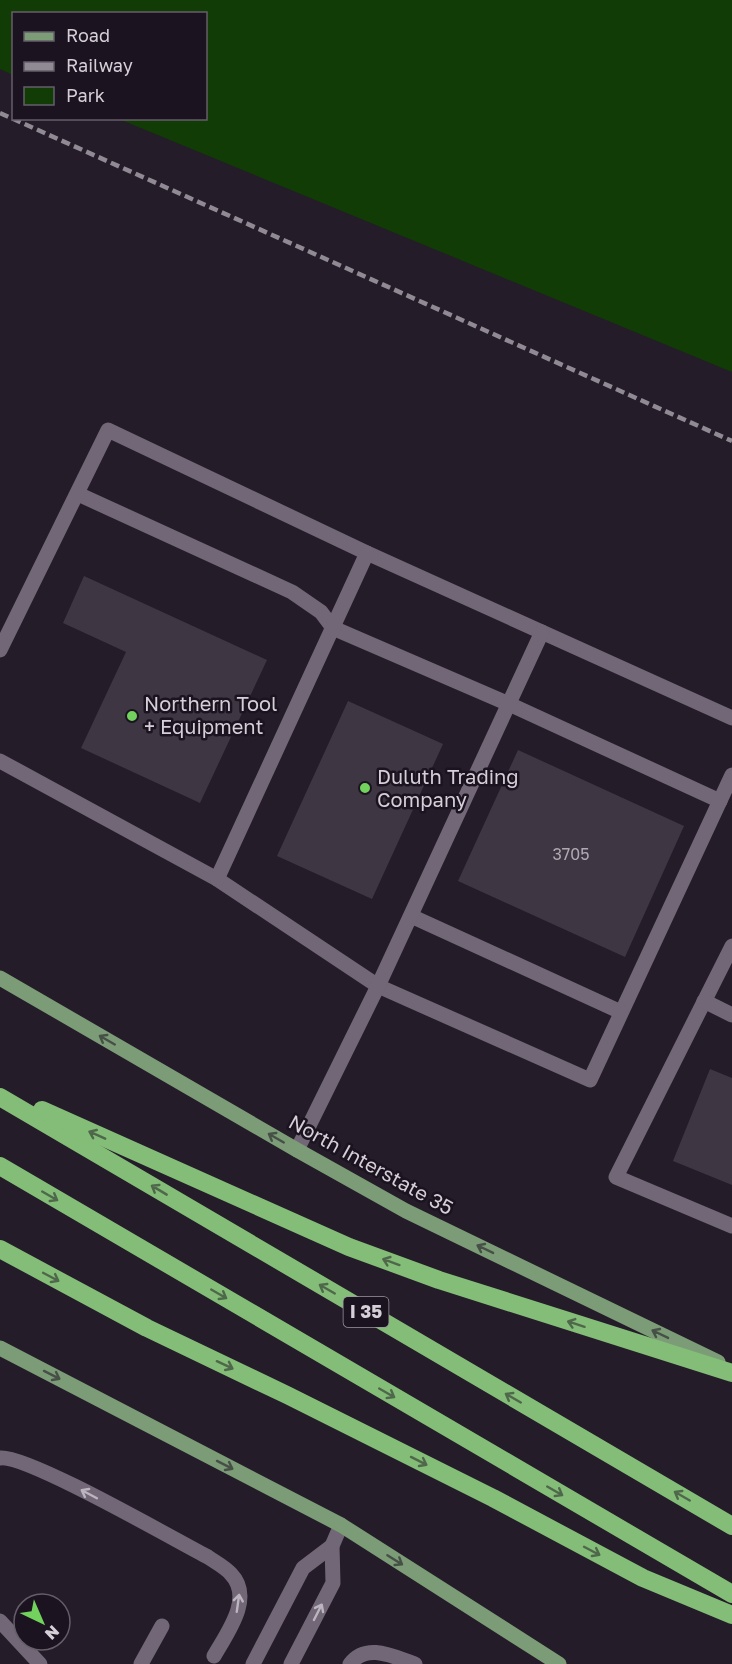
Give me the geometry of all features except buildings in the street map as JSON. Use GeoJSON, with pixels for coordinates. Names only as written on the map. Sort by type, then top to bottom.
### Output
{"type":"FeatureCollection","features":[{"type":"Feature","properties":{"kind":"highway"},"geometry":{"type":"LineString","coordinates":[[0,1091],[349,1247],[439,1280],[732,1371]]}},
{"type":"Feature","properties":{"kind":"highway","name":"I 35"},"geometry":{"type":"LineString","coordinates":[[0,1097],[732,1526]]}},
{"type":"Feature","properties":{"kind":"highway"},"geometry":{"type":"LineString","coordinates":[[0,1166],[732,1594]]}},
{"type":"Feature","properties":{"kind":"highway"},"geometry":{"type":"LineString","coordinates":[[0,1249],[147,1328],[494,1498],[643,1578],[732,1615]]}},
{"type":"Feature","properties":{"kind":"main road","name":"North Interstate 35"},"geometry":{"type":"LineString","coordinates":[[0,978],[297,1150],[426,1221],[732,1371]]}},
{"type":"Feature","properties":{"kind":"main road"},"geometry":{"type":"LineString","coordinates":[[0,1348],[341,1525],[559,1664]]}},
{"type":"Feature","properties":{"kind":"lane"},"geometry":{"type":"LineString","coordinates":[[0,650],[108,430],[367,553],[732,718]]}},
{"type":"Feature","properties":{"kind":"lane"},"geometry":{"type":"LineString","coordinates":[[78,494],[292,592],[321,612],[333,628],[509,704],[720,801]]}},
{"type":"Feature","properties":{"kind":"lane"},"geometry":{"type":"LineString","coordinates":[[217,879],[367,553]]}},
{"type":"Feature","properties":{"kind":"lane"},"geometry":{"type":"LineString","coordinates":[[297,1150],[378,986],[542,632]]}},
{"type":"Feature","properties":{"kind":"lane"},"geometry":{"type":"LineString","coordinates":[[0,761],[217,879],[378,986],[590,1080],[732,775]]}},
{"type":"Feature","properties":{"kind":"lane"},"geometry":{"type":"LineString","coordinates":[[411,916],[621,1012]]}},
{"type":"Feature","properties":{"kind":"lane"},"geometry":{"type":"LineString","coordinates":[[732,946],[616,1177],[732,1226]]}},
{"type":"Feature","properties":{"kind":"lane"},"geometry":{"type":"LineString","coordinates":[[704,1001],[732,1015]]}},
{"type":"Feature","properties":{"kind":"lane"},"geometry":{"type":"LineString","coordinates":[[0,1458],[6,1457],[41,1469],[208,1557],[232,1574],[240,1593],[237,1614],[214,1656]]}},
{"type":"Feature","properties":{"kind":"lane"},"geometry":{"type":"LineString","coordinates":[[291,1664],[333,1583],[332,1546],[341,1525]]}},
{"type":"Feature","properties":{"kind":"lane"},"geometry":{"type":"LineString","coordinates":[[253,1664],[303,1568],[332,1546]]}},
{"type":"Feature","properties":{"kind":"lane"},"geometry":{"type":"LineString","coordinates":[[0,1621],[40,1664]]}},
{"type":"Feature","properties":{"kind":"lane"},"geometry":{"type":"LineString","coordinates":[[141,1664],[162,1626]]}},
{"type":"Feature","properties":{"kind":"lane"},"geometry":{"type":"LineString","coordinates":[[350,1664],[354,1659],[375,1651],[415,1664]]}},
{"type":"Feature","properties":{"kind":"green space"},"geometry":{"type":"Polygon","coordinates":[[[0,0],[732,0],[732,372],[121,120],[207,120],[207,12],[12,12],[12,75],[0,69],[0,0]]]}},
{"type":"Feature","properties":{"kind":"railway"},"geometry":{"type":"LineString","coordinates":[[0,113],[12,118]]}},
{"type":"Feature","properties":{"kind":"railway"},"geometry":{"type":"LineString","coordinates":[[16,120],[732,441]]}},
{"type":"Feature","properties":{"kind":"place","name":"Northern Tool + Equipment"},"geometry":{"type":"Point","coordinates":[132,716]}},
{"type":"Feature","properties":{"kind":"place","name":"Duluth Trading Company"},"geometry":{"type":"Point","coordinates":[365,788]}}]}
